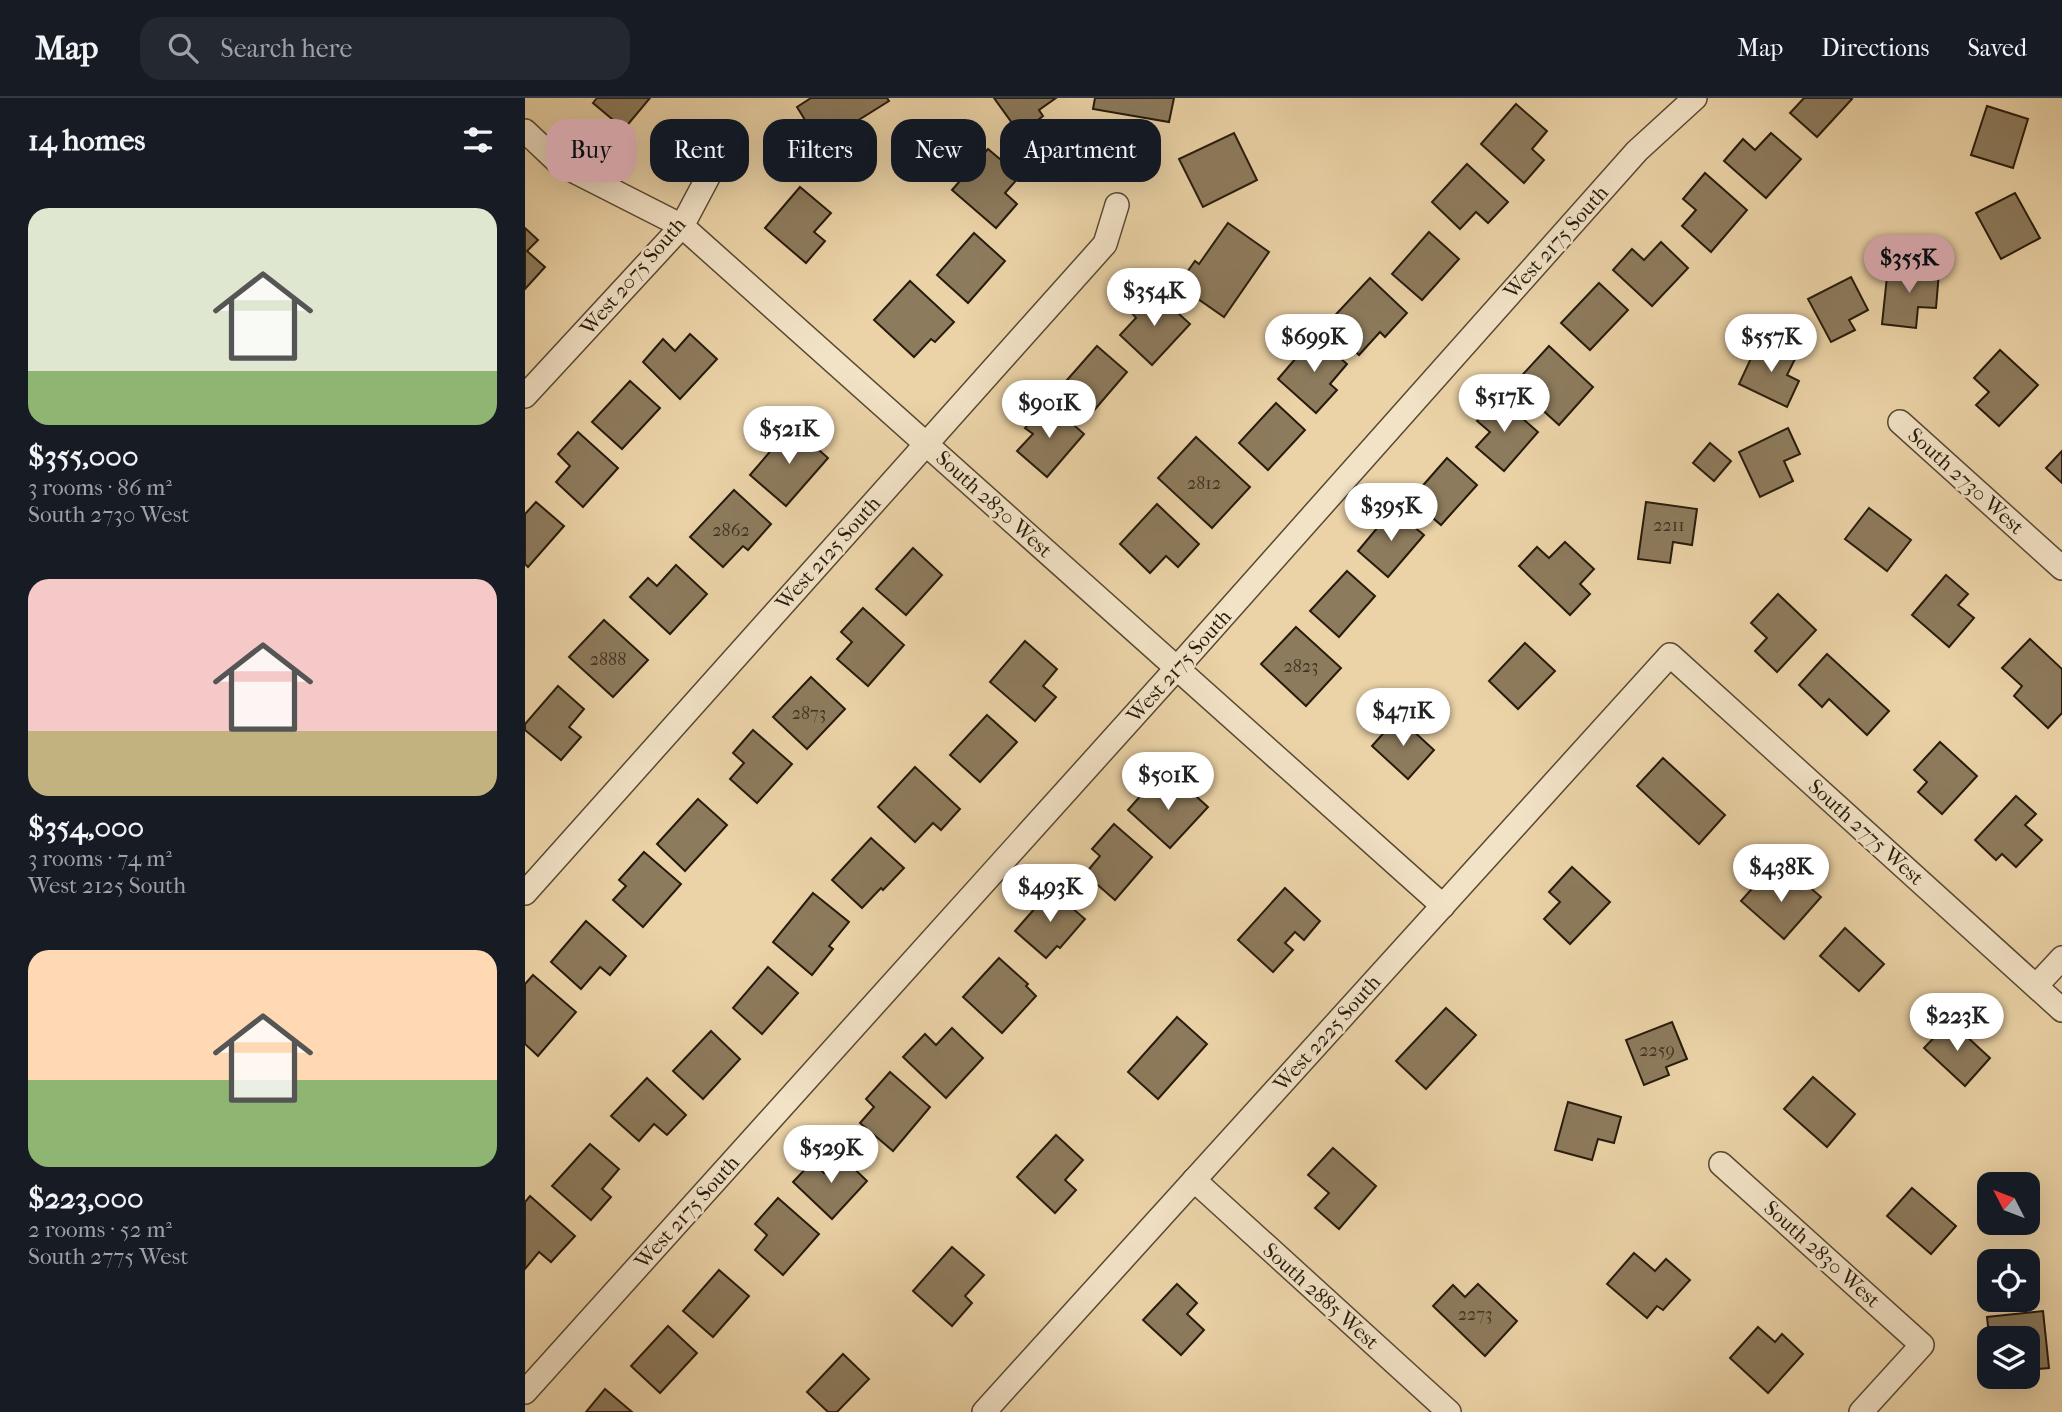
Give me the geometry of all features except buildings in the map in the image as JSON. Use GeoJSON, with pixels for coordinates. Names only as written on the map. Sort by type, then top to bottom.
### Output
{"type":"FeatureCollection","features":[{"type":"Feature","properties":{"kind":"street","name":"West 2175 South"},"geometry":{"type":"LineString","coordinates":[[525,1392],[1177,668],[1637,151],[1695,98]]}},
{"type":"Feature","properties":{"kind":"street","name":"South 2830 West"},"geometry":{"type":"LineString","coordinates":[[525,131],[560,164],[682,226],[1443,906]]}},
{"type":"Feature","properties":{"kind":"street","name":"West 2075 South"},"geometry":{"type":"LineString","coordinates":[[525,396],[682,226],[705,182]]}},
{"type":"Feature","properties":{"kind":"street","name":"West 2125 South"},"geometry":{"type":"LineString","coordinates":[[525,892],[1105,244],[1117,205]]}},
{"type":"Feature","properties":{"kind":"street","name":"South 2730 West"},"geometry":{"type":"LineString","coordinates":[[1900,422],[2062,568]]}},
{"type":"Feature","properties":{"kind":"street","name":"West 2225 South"},"geometry":{"type":"LineString","coordinates":[[984,1412],[1670,655]]}},
{"type":"Feature","properties":{"kind":"street","name":"South 2775 West"},"geometry":{"type":"LineString","coordinates":[[1670,655],[2062,1010]]}},
{"type":"Feature","properties":{"kind":"street"},"geometry":{"type":"LineString","coordinates":[[2036,986],[2062,958]]}},
{"type":"Feature","properties":{"kind":"street","name":"South 2830 West"},"geometry":{"type":"LineString","coordinates":[[1721,1164],[1922,1345],[1861,1412]]}},
{"type":"Feature","properties":{"kind":"street","name":"South 2885 West"},"geometry":{"type":"LineString","coordinates":[[1193,1180],[1449,1412]]}}]}
